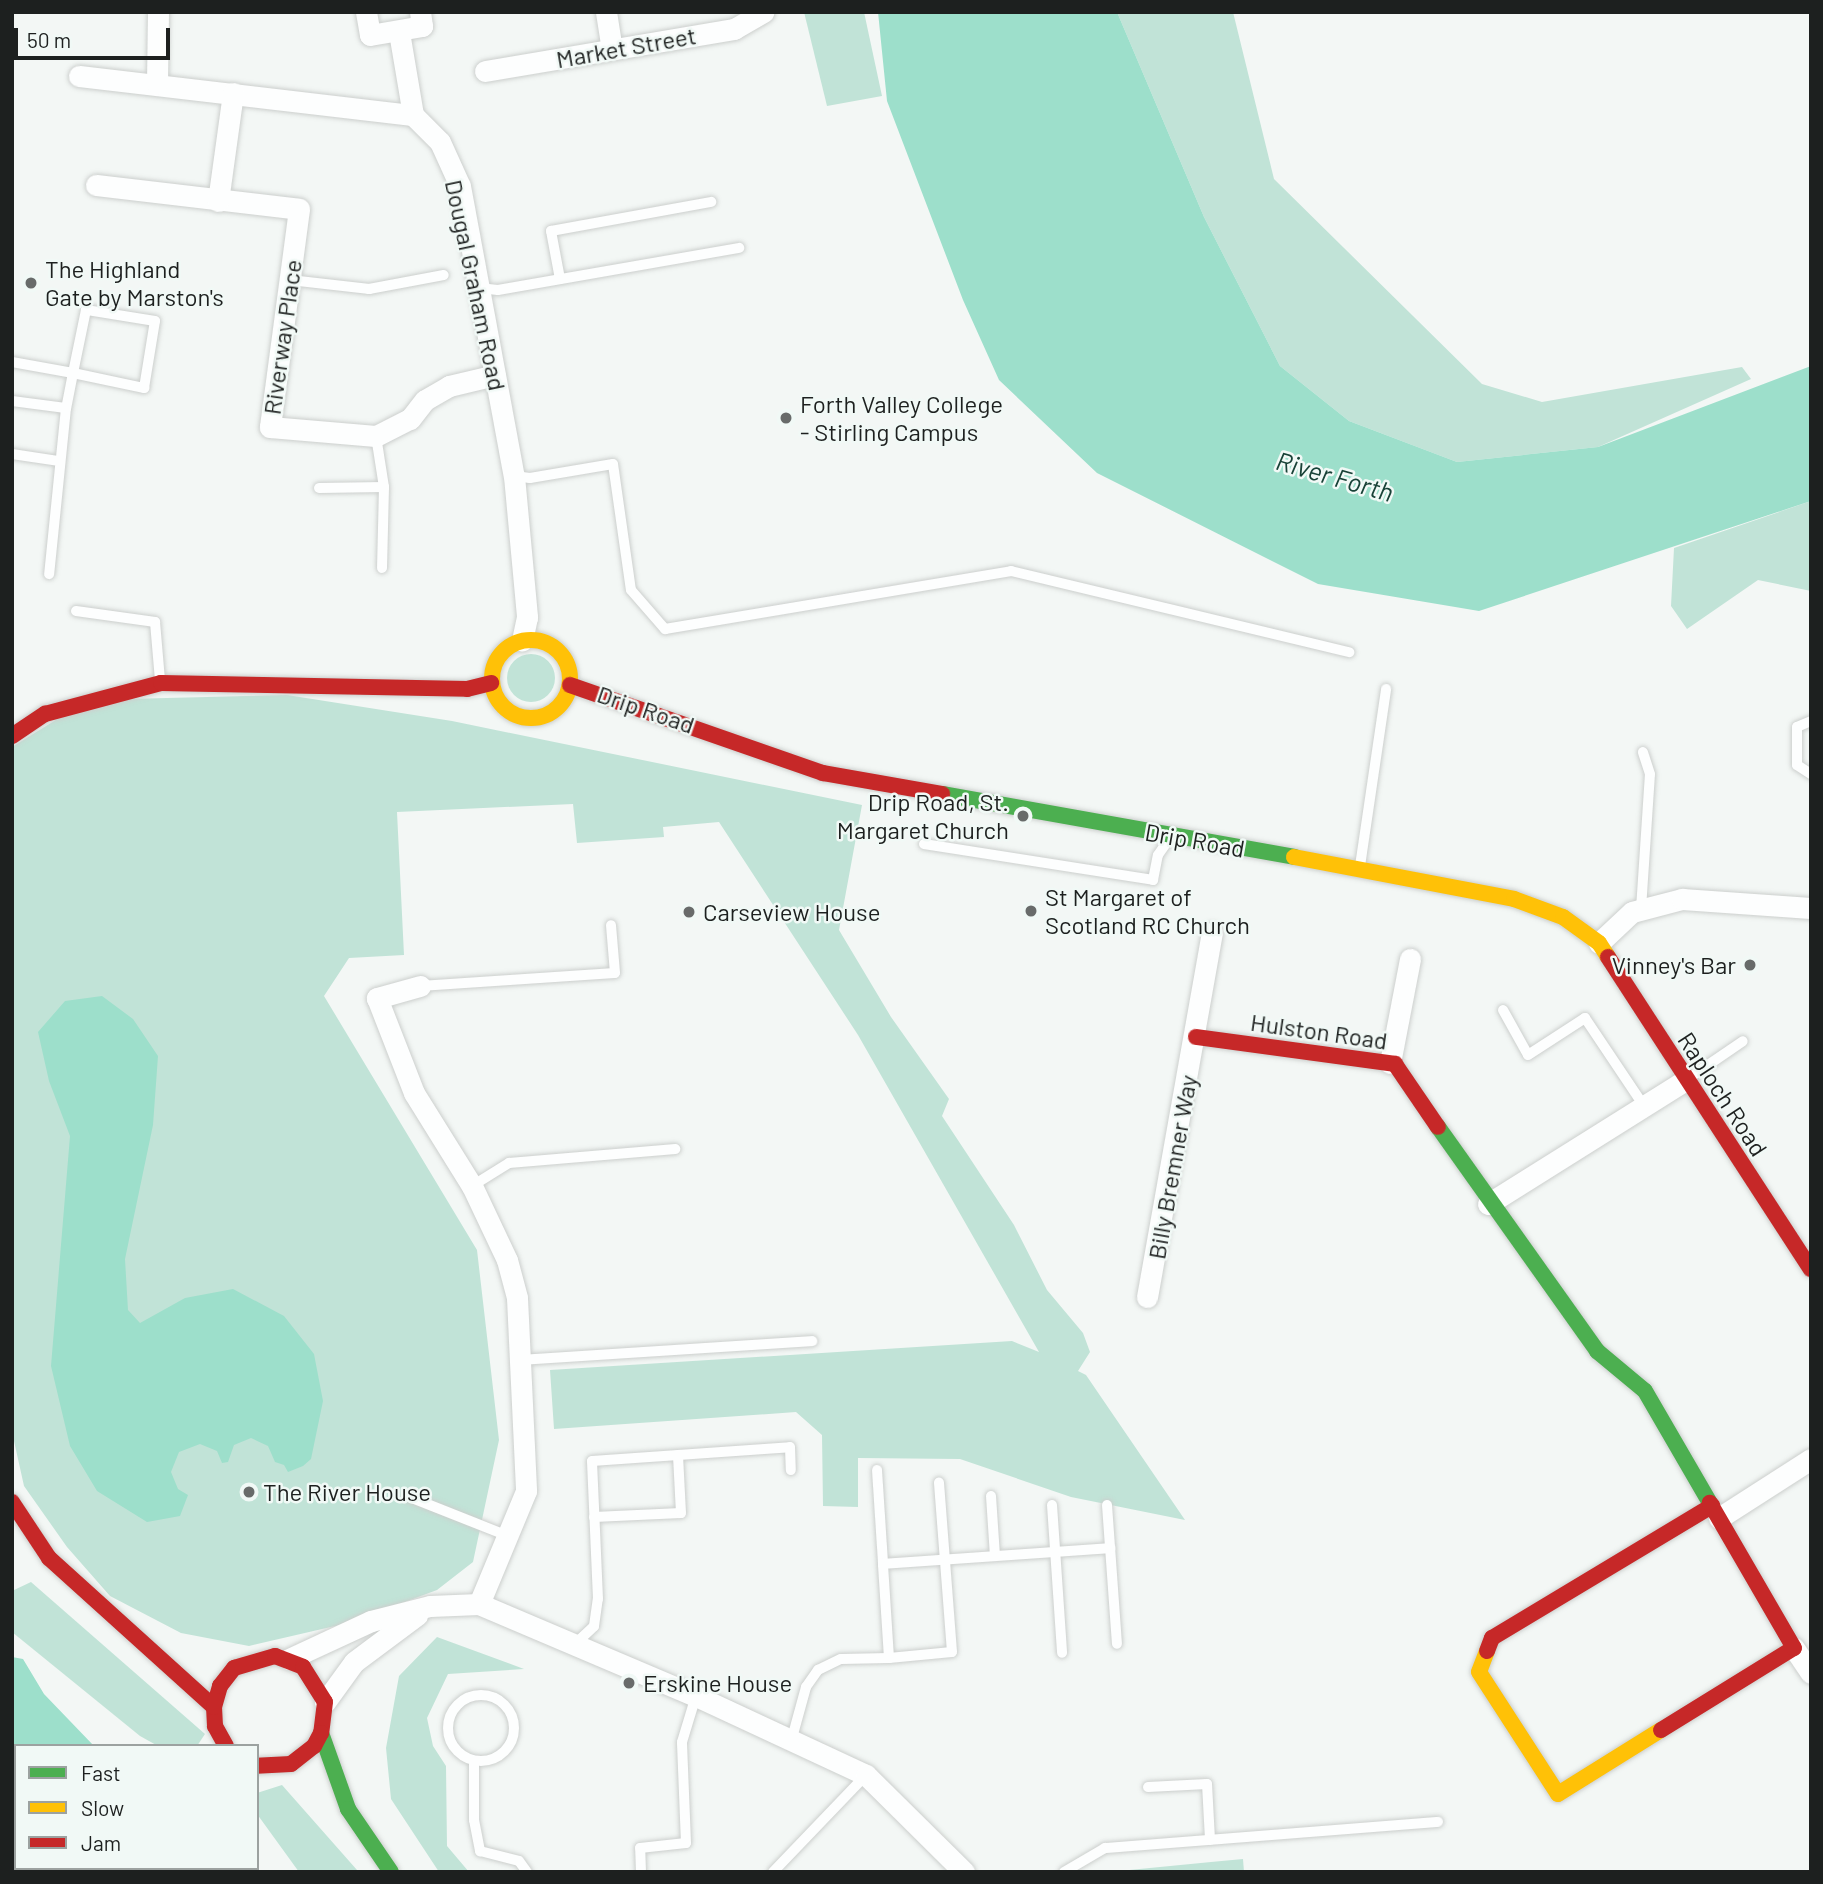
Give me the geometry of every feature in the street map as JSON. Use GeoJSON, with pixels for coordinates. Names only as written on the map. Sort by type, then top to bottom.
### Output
{"type":"FeatureCollection","features":[{"type":"Feature","properties":{"kind":"street"},"geometry":{"type":"LineString","coordinates":[[157,83],[158,12]]}},
{"type":"Feature","properties":{"kind":"street"},"geometry":{"type":"LineString","coordinates":[[366,12],[370,35],[422,26],[420,12]]}},
{"type":"Feature","properties":{"kind":"street"},"geometry":{"type":"LineString","coordinates":[[606,12],[612,49]]}},
{"type":"Feature","properties":{"kind":"street","name":"Market Street"},"geometry":{"type":"LineString","coordinates":[[485,71],[734,29],[763,12]]}},
{"type":"Feature","properties":{"kind":"street"},"geometry":{"type":"LineString","coordinates":[[79,76],[157,83],[413,116],[399,32]]}},
{"type":"Feature","properties":{"kind":"street"},"geometry":{"type":"LineString","coordinates":[[218,201],[233,93]]}},
{"type":"Feature","properties":{"kind":"street","name":"Dougal Graham Road"},"geometry":{"type":"LineString","coordinates":[[413,116],[440,142],[460,186],[514,476],[527,617],[522,640]]}},
{"type":"Feature","properties":{"kind":"street","name":"Riverway Place"},"geometry":{"type":"LineString","coordinates":[[96,185],[299,209],[270,427],[376,436]]}},
{"type":"Feature","properties":{"kind":"street"},"geometry":{"type":"LineString","coordinates":[[376,436],[410,419],[425,400],[449,386],[495,375]]}},
{"type":"Feature","properties":{"kind":"street","name":"Drip Road"},"geometry":{"type":"LineString","coordinates":[[491,683],[502,706],[524,718],[536,718],[559,707],[570,685],[566,660],[558,650],[535,639],[522,640]]}},
{"type":"Feature","properties":{"kind":"street"},"geometry":{"type":"LineString","coordinates":[[12,736],[45,714],[161,682],[467,689],[491,683],[495,661],[522,640]]}},
{"type":"Feature","properties":{"kind":"street","name":"Drip Road"},"geometry":{"type":"LineString","coordinates":[[570,685],[823,773],[1359,868],[1514,899],[1563,917],[1599,943]]}},
{"type":"Feature","properties":{"kind":"street"},"geometry":{"type":"LineString","coordinates":[[1599,943],[1641,909],[1682,899],[1811,908]]}},
{"type":"Feature","properties":{"kind":"street","name":"Billy Bremner Way"},"geometry":{"type":"LineString","coordinates":[[1147,1297],[1196,1037],[1212,933]]}},
{"type":"Feature","properties":{"kind":"street","name":"Raploch Road"},"geometry":{"type":"LineString","coordinates":[[1599,943],[1811,1269]]}},
{"type":"Feature","properties":{"kind":"street"},"geometry":{"type":"LineString","coordinates":[[1390,1063],[1410,959]]}},
{"type":"Feature","properties":{"kind":"street"},"geometry":{"type":"LineString","coordinates":[[420,986],[377,998],[414,1093],[472,1186],[508,1260],[517,1298],[526,1491],[479,1604]]}},
{"type":"Feature","properties":{"kind":"street","name":"Hulston Road"},"geometry":{"type":"LineString","coordinates":[[1196,1037],[1390,1063],[1488,1204],[1597,1351],[1645,1391],[1794,1648]]}},
{"type":"Feature","properties":{"kind":"street"},"geometry":{"type":"LineString","coordinates":[[1488,1204],[1686,1080]]}},
{"type":"Feature","properties":{"kind":"street"},"geometry":{"type":"LineString","coordinates":[[1811,1459],[1492,1638],[1479,1672],[1558,1794],[1794,1648],[1811,1673]]}},
{"type":"Feature","properties":{"kind":"street"},"geometry":{"type":"LineString","coordinates":[[12,1502],[49,1558],[149,1645],[214,1707]]}},
{"type":"Feature","properties":{"kind":"street"},"geometry":{"type":"LineString","coordinates":[[216,1666],[234,1668],[261,1657],[289,1659],[371,1621],[430,1606],[479,1604],[792,1738],[866,1775],[964,1872]]}},
{"type":"Feature","properties":{"kind":"street"},"geometry":{"type":"LineString","coordinates":[[259,1767],[291,1763],[314,1746],[321,1733],[325,1702],[354,1662],[430,1606]]}},
{"type":"Feature","properties":{"kind":"street"},"geometry":{"type":"LineString","coordinates":[[149,1645],[183,1656]]}},
{"type":"Feature","properties":{"kind":"street"},"geometry":{"type":"LineString","coordinates":[[289,1659],[313,1677],[325,1702]]}},
{"type":"Feature","properties":{"kind":"street"},"geometry":{"type":"LineString","coordinates":[[223,1744],[214,1707],[220,1686],[234,1668]]}},
{"type":"Feature","properties":{"kind":"street"},"geometry":{"type":"LineString","coordinates":[[321,1733],[348,1809],[391,1872]]}},
{"type":"Feature","properties":{"kind":"street"},"geometry":{"type":"LineString","coordinates":[[291,1763],[348,1809]]}},
{"type":"Feature","properties":{"kind":"lane"},"geometry":{"type":"LineString","coordinates":[[560,279],[551,231],[711,202]]}},
{"type":"Feature","properties":{"kind":"lane"},"geometry":{"type":"LineString","coordinates":[[479,288],[498,290],[739,248]]}},
{"type":"Feature","properties":{"kind":"lane"},"geometry":{"type":"LineString","coordinates":[[290,281],[369,289],[444,275]]}},
{"type":"Feature","properties":{"kind":"lane"},"geometry":{"type":"LineString","coordinates":[[12,362],[73,373],[144,388],[155,321],[86,310],[73,373],[66,408],[49,574]]}},
{"type":"Feature","properties":{"kind":"lane"},"geometry":{"type":"LineString","coordinates":[[12,401],[66,408]]}},
{"type":"Feature","properties":{"kind":"lane"},"geometry":{"type":"LineString","coordinates":[[376,436],[384,487],[382,568]]}},
{"type":"Feature","properties":{"kind":"lane"},"geometry":{"type":"LineString","coordinates":[[12,454],[59,461]]}},
{"type":"Feature","properties":{"kind":"lane"},"geometry":{"type":"LineString","coordinates":[[514,476],[530,478],[612,464],[631,590],[665,629],[1011,571],[1349,652]]}},
{"type":"Feature","properties":{"kind":"lane"},"geometry":{"type":"LineString","coordinates":[[319,488],[384,487]]}},
{"type":"Feature","properties":{"kind":"lane"},"geometry":{"type":"LineString","coordinates":[[76,611],[155,622],[161,682]]}},
{"type":"Feature","properties":{"kind":"lane"},"geometry":{"type":"LineString","coordinates":[[1359,868],[1386,689]]}},
{"type":"Feature","properties":{"kind":"lane"},"geometry":{"type":"LineString","coordinates":[[1811,721],[1797,727],[1797,765],[1811,774]]}},
{"type":"Feature","properties":{"kind":"lane"},"geometry":{"type":"LineString","coordinates":[[1641,909],[1650,774],[1643,752]]}},
{"type":"Feature","properties":{"kind":"lane"},"geometry":{"type":"LineString","coordinates":[[924,844],[1153,880],[1158,855],[1170,836]]}},
{"type":"Feature","properties":{"kind":"lane"},"geometry":{"type":"LineString","coordinates":[[420,986],[615,973],[611,925]]}},
{"type":"Feature","properties":{"kind":"lane"},"geometry":{"type":"LineString","coordinates":[[1503,1010],[1528,1055],[1585,1018],[1644,1106]]}},
{"type":"Feature","properties":{"kind":"lane"},"geometry":{"type":"LineString","coordinates":[[1686,1080],[1743,1041]]}},
{"type":"Feature","properties":{"kind":"lane"},"geometry":{"type":"LineString","coordinates":[[472,1186],[509,1163],[675,1149]]}},
{"type":"Feature","properties":{"kind":"lane"},"geometry":{"type":"LineString","coordinates":[[521,1360],[812,1340]]}},
{"type":"Feature","properties":{"kind":"lane"},"geometry":{"type":"LineString","coordinates":[[575,1644],[594,1626],[598,1599],[592,1461],[790,1447],[791,1470]]}},
{"type":"Feature","properties":{"kind":"lane"},"geometry":{"type":"LineString","coordinates":[[594,1517],[681,1513],[678,1455]]}},
{"type":"Feature","properties":{"kind":"lane"},"geometry":{"type":"LineString","coordinates":[[877,1470],[889,1658]]}},
{"type":"Feature","properties":{"kind":"lane"},"geometry":{"type":"LineString","coordinates":[[792,1738],[806,1687],[818,1670],[841,1660],[951,1652],[939,1482]]}},
{"type":"Feature","properties":{"kind":"lane"},"geometry":{"type":"LineString","coordinates":[[407,1496],[508,1536]]}},
{"type":"Feature","properties":{"kind":"lane"},"geometry":{"type":"LineString","coordinates":[[991,1496],[995,1556]]}},
{"type":"Feature","properties":{"kind":"lane"},"geometry":{"type":"LineString","coordinates":[[1107,1504],[1117,1644]]}},
{"type":"Feature","properties":{"kind":"lane"},"geometry":{"type":"LineString","coordinates":[[1052,1506],[1062,1653]]}},
{"type":"Feature","properties":{"kind":"lane"},"geometry":{"type":"LineString","coordinates":[[883,1564],[1110,1548]]}},
{"type":"Feature","properties":{"kind":"lane"},"geometry":{"type":"LineString","coordinates":[[488,1696],[509,1710],[514,1733],[504,1753],[494,1759],[474,1761],[452,1746],[448,1720],[465,1698],[488,1696]]}},
{"type":"Feature","properties":{"kind":"lane"},"geometry":{"type":"LineString","coordinates":[[641,1872],[640,1848],[686,1843],[682,1742],[696,1696]]}},
{"type":"Feature","properties":{"kind":"lane"},"geometry":{"type":"LineString","coordinates":[[474,1761],[474,1820],[480,1851],[519,1861],[527,1872]]}},
{"type":"Feature","properties":{"kind":"lane"},"geometry":{"type":"LineString","coordinates":[[773,1872],[866,1775]]}},
{"type":"Feature","properties":{"kind":"lane"},"geometry":{"type":"LineString","coordinates":[[1148,1787],[1207,1784],[1210,1840]]}},
{"type":"Feature","properties":{"kind":"lane"},"geometry":{"type":"LineString","coordinates":[[1064,1872],[1105,1849],[1438,1822]]}},
{"type":"Feature","properties":{"kind":"shaded area"},"geometry":{"type":"Polygon","coordinates":[[[804,12],[864,12],[882,96],[827,106],[804,12]]]}},
{"type":"Feature","properties":{"kind":"shaded area"},"geometry":{"type":"Polygon","coordinates":[[[1117,12],[1233,12],[1274,179],[1482,384],[1542,402],[1742,367],[1751,379],[1598,447],[1457,462],[1349,421],[1280,366],[1204,217],[1117,12]]]}},
{"type":"Feature","properties":{"kind":"shaded area"},"geometry":{"type":"Polygon","coordinates":[[[1811,501],[1811,591],[1758,580],[1687,629],[1671,606],[1674,548],[1811,501]]]}},
{"type":"Feature","properties":{"kind":"shaded area"},"geometry":{"type":"Polygon","coordinates":[[[531,654],[548,661],[555,678],[548,695],[531,702],[514,695],[507,678],[514,661],[531,654]]]}},
{"type":"Feature","properties":{"kind":"shaded area"},"geometry":{"type":"Polygon","coordinates":[[[287,695],[452,721],[862,805],[839,930],[891,1017],[949,1099],[942,1116],[1014,1225],[1047,1290],[1083,1333],[1090,1352],[1078,1371],[1086,1375],[1185,1520],[1071,1497],[960,1459],[858,1458],[858,1507],[823,1506],[822,1435],[796,1412],[554,1429],[550,1370],[1012,1341],[1039,1352],[858,1035],[719,822],[663,827],[664,837],[577,843],[573,804],[397,812],[404,955],[349,958],[324,996],[477,1250],[499,1440],[473,1562],[437,1590],[348,1623],[249,1646],[181,1633],[110,1596],[67,1547],[24,1486],[12,1432],[12,747],[59,718],[127,699],[287,695]]]}},
{"type":"Feature","properties":{"kind":"shaded area"},"geometry":{"type":"Polygon","coordinates":[[[31,1582],[205,1734],[198,1744],[154,1744],[140,1736],[12,1632],[12,1591],[31,1582]]]}},
{"type":"Feature","properties":{"kind":"shaded area"},"geometry":{"type":"Polygon","coordinates":[[[437,1637],[524,1669],[448,1674],[427,1718],[433,1746],[446,1766],[447,1846],[469,1872],[439,1872],[391,1799],[386,1748],[399,1676],[437,1637]]]}},
{"type":"Feature","properties":{"kind":"shaded area"},"geometry":{"type":"Polygon","coordinates":[[[282,1785],[359,1872],[299,1872],[259,1817],[259,1792],[282,1785]]]}},
{"type":"Feature","properties":{"kind":"shaded area"},"geometry":{"type":"Polygon","coordinates":[[[1243,1859],[1244,1872],[1109,1872],[1211,1862],[1243,1859]]]}},
{"type":"Feature","properties":{"kind":"water","name":"River Forth"},"geometry":{"type":"Polygon","coordinates":[[[878,12],[1117,12],[1204,217],[1280,366],[1349,421],[1457,462],[1598,447],[1811,366],[1811,501],[1479,611],[1318,584],[1097,473],[999,380],[963,300],[887,101],[878,12]]]}},
{"type":"Feature","properties":{"kind":"water"},"geometry":{"type":"Polygon","coordinates":[[[102,996],[133,1019],[158,1056],[153,1125],[125,1259],[128,1310],[140,1323],[185,1298],[233,1289],[284,1316],[314,1354],[323,1401],[311,1459],[303,1466],[288,1472],[284,1465],[275,1462],[268,1446],[251,1438],[234,1445],[228,1462],[222,1463],[217,1451],[200,1444],[179,1452],[171,1472],[178,1489],[188,1495],[180,1516],[147,1522],[97,1491],[70,1446],[51,1366],[70,1136],[49,1081],[38,1032],[65,1001],[102,996]]]}},
{"type":"Feature","properties":{"kind":"water"},"geometry":{"type":"Polygon","coordinates":[[[12,1657],[23,1659],[44,1694],[92,1744],[14,1744],[14,1751],[12,1657]]]}},
{"type":"Feature","properties":{"kind":"traffic: fast"},"geometry":{"type":"LineString","coordinates":[[942,794],[1294,857]]}},
{"type":"Feature","properties":{"kind":"traffic: fast"},"geometry":{"type":"LineString","coordinates":[[1438,1127],[1597,1351],[1645,1391],[1710,1503]]}},
{"type":"Feature","properties":{"kind":"traffic: fast"},"geometry":{"type":"LineString","coordinates":[[321,1733],[348,1809],[391,1872]]}},
{"type":"Feature","properties":{"kind":"traffic: slow"},"geometry":{"type":"LineString","coordinates":[[523,640],[539,640],[553,646],[564,657],[570,671],[570,679],[570,687],[564,701],[553,712],[539,718],[523,718],[509,712],[498,701],[492,687],[492,671],[498,657],[509,646],[523,640]]}},
{"type":"Feature","properties":{"kind":"traffic: slow"},"geometry":{"type":"LineString","coordinates":[[1294,857],[1514,899],[1563,917],[1599,943],[1608,957]]}},
{"type":"Feature","properties":{"kind":"traffic: slow"},"geometry":{"type":"LineString","coordinates":[[1487,1651],[1479,1672],[1558,1794],[1661,1730]]}},
{"type":"Feature","properties":{"kind":"traffic: jam"},"geometry":{"type":"LineString","coordinates":[[12,736],[45,714],[161,683],[467,689],[491,683]]}},
{"type":"Feature","properties":{"kind":"traffic: jam"},"geometry":{"type":"LineString","coordinates":[[570,685],[823,773],[942,794]]}},
{"type":"Feature","properties":{"kind":"traffic: jam"},"geometry":{"type":"LineString","coordinates":[[1608,957],[1811,1269]]}},
{"type":"Feature","properties":{"kind":"traffic: jam"},"geometry":{"type":"LineString","coordinates":[[1196,1037],[1395,1064],[1438,1127]]}},
{"type":"Feature","properties":{"kind":"traffic: jam"},"geometry":{"type":"LineString","coordinates":[[12,1502],[49,1558],[214,1707]]}},
{"type":"Feature","properties":{"kind":"traffic: jam"},"geometry":{"type":"LineString","coordinates":[[1661,1730],[1794,1648],[1710,1503]]}},
{"type":"Feature","properties":{"kind":"traffic: jam"},"geometry":{"type":"LineString","coordinates":[[1487,1651],[1492,1638],[1712,1506]]}},
{"type":"Feature","properties":{"kind":"traffic: jam"},"geometry":{"type":"LineString","coordinates":[[225,1744],[215,1726],[214,1707],[220,1686],[234,1668],[275,1656],[303,1667],[325,1702],[321,1733],[314,1746],[291,1764],[259,1766]]}},
{"type":"Feature","properties":{"kind":"place","name":"The Highland Gate by Marston's"},"geometry":{"type":"Point","coordinates":[31,283]}},
{"type":"Feature","properties":{"kind":"place","name":"Forth Valley College - Stirling Campus"},"geometry":{"type":"Point","coordinates":[786,418]}},
{"type":"Feature","properties":{"kind":"place","name":"Drip Road, St. Margaret Church"},"geometry":{"type":"Point","coordinates":[1023,816]}},
{"type":"Feature","properties":{"kind":"place","name":"St Margaret of Scotland RC Church"},"geometry":{"type":"Point","coordinates":[1031,911]}},
{"type":"Feature","properties":{"kind":"place","name":"Carseview House"},"geometry":{"type":"Point","coordinates":[689,912]}},
{"type":"Feature","properties":{"kind":"place","name":"Vinney's Bar"},"geometry":{"type":"Point","coordinates":[1750,965]}},
{"type":"Feature","properties":{"kind":"place","name":"The River House"},"geometry":{"type":"Point","coordinates":[249,1492]}},
{"type":"Feature","properties":{"kind":"place","name":"Erskine House"},"geometry":{"type":"Point","coordinates":[629,1683]}}]}
